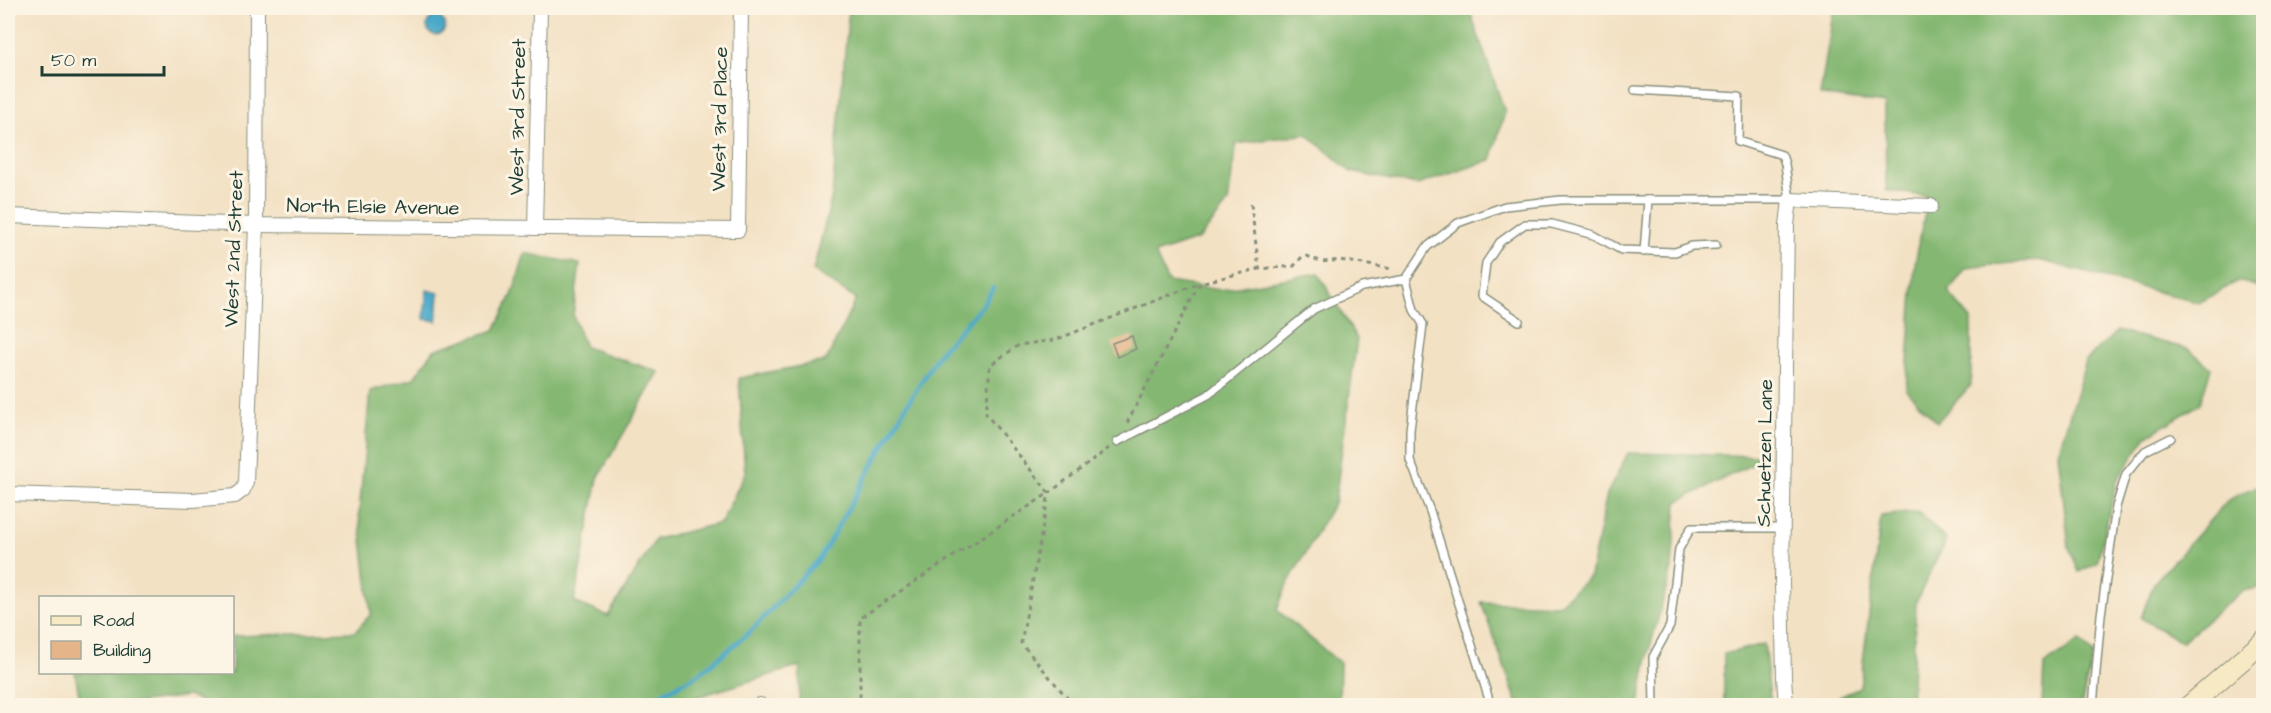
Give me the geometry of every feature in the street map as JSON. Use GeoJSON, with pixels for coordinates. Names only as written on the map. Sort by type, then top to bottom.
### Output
{"type":"FeatureCollection","features":[{"type":"Feature","properties":{"kind":"street","name":"West 2nd Street"},"geometry":{"type":"LineString","coordinates":[[8,494],[193,500],[235,496],[243,490],[246,482],[256,225],[257,8]]}},
{"type":"Feature","properties":{"kind":"street","name":"West 3rd Street"},"geometry":{"type":"LineString","coordinates":[[535,228],[540,8]]}},
{"type":"Feature","properties":{"kind":"street","name":"West 3rd Place"},"geometry":{"type":"LineString","coordinates":[[738,230],[741,8]]}},
{"type":"Feature","properties":{"kind":"street"},"geometry":{"type":"LineString","coordinates":[[1790,200],[1930,206]]}},
{"type":"Feature","properties":{"kind":"street","name":"Schuetzen Lane"},"geometry":{"type":"LineString","coordinates":[[1786,705],[1782,582],[1787,225],[1790,200]]}},
{"type":"Feature","properties":{"kind":"street","name":"North Elsie Avenue"},"geometry":{"type":"LineString","coordinates":[[8,216],[256,225],[738,230]]}},
{"type":"Feature","properties":{"kind":"street"},"geometry":{"type":"LineString","coordinates":[[2189,705],[2264,640]]}},
{"type":"Feature","properties":{"kind":"lane"},"geometry":{"type":"LineString","coordinates":[[1491,705],[1430,511],[1410,460],[1410,430],[1423,324],[1414,310],[1408,276],[1427,247],[1458,223],[1505,206],[1561,200],[1790,200],[1782,155],[1738,141],[1739,96],[1635,90]]}},
{"type":"Feature","properties":{"kind":"lane"},"geometry":{"type":"LineString","coordinates":[[1644,252],[1648,200]]}},
{"type":"Feature","properties":{"kind":"lane"},"geometry":{"type":"LineString","coordinates":[[1519,321],[1482,296],[1486,263],[1500,242],[1525,224],[1552,224],[1594,235],[1621,250],[1675,252],[1692,246],[1716,245]]}},
{"type":"Feature","properties":{"kind":"lane"},"geometry":{"type":"LineString","coordinates":[[1117,442],[1208,396],[1314,309],[1362,287],[1408,276]]}},
{"type":"Feature","properties":{"kind":"lane"},"geometry":{"type":"LineString","coordinates":[[2093,705],[2101,615],[2116,507],[2126,474],[2145,451],[2171,438]]}},
{"type":"Feature","properties":{"kind":"lane"},"geometry":{"type":"LineString","coordinates":[[1654,705],[1653,657],[1670,626],[1679,549],[1691,528],[1784,528]]}},
{"type":"Feature","properties":{"kind":"path"},"geometry":{"type":"LineString","coordinates":[[1251,204],[1260,269]]}},
{"type":"Feature","properties":{"kind":"path"},"geometry":{"type":"LineString","coordinates":[[1074,705],[1021,643],[1049,493],[986,414],[990,365],[1019,345],[1054,340],[1200,283],[1260,269],[1294,266],[1302,257],[1307,256],[1323,262],[1340,260],[1408,276]]}},
{"type":"Feature","properties":{"kind":"path"},"geometry":{"type":"LineString","coordinates":[[860,705],[860,618],[1049,493],[1117,442],[1200,283]]}},
{"type":"Feature","properties":{"kind":"green space"},"geometry":{"type":"Polygon","coordinates":[[[849,8],[1465,8],[1470,12],[1505,112],[1491,160],[1417,185],[1351,172],[1307,134],[1236,144],[1228,203],[1199,239],[1155,254],[1168,282],[1220,290],[1318,273],[1357,339],[1335,501],[1286,587],[1277,610],[1340,663],[1339,705],[799,705],[800,666],[694,698],[697,705],[211,706],[188,696],[122,705],[81,706],[75,674],[234,674],[234,636],[355,632],[371,614],[359,514],[370,391],[414,378],[434,350],[495,330],[513,293],[525,253],[580,264],[573,316],[585,347],[659,372],[598,478],[574,602],[608,616],[656,539],[721,523],[745,473],[739,378],[826,361],[856,299],[813,271],[832,196],[849,8]]]}},
{"type":"Feature","properties":{"kind":"green space"},"geometry":{"type":"Polygon","coordinates":[[[1834,8],[2263,8],[2263,288],[2238,281],[2199,303],[2039,260],[1966,268],[1948,292],[1971,319],[1971,385],[1937,422],[1906,390],[1915,264],[1928,197],[1886,190],[1885,104],[1820,95],[1834,8]]]}},
{"type":"Feature","properties":{"kind":"green space"},"geometry":{"type":"Polygon","coordinates":[[[2117,331],[2189,349],[2211,368],[2200,404],[2147,436],[2117,480],[2097,563],[2079,572],[2069,547],[2058,453],[2086,361],[2117,331]]]}},
{"type":"Feature","properties":{"kind":"green space"},"geometry":{"type":"Polygon","coordinates":[[[1628,453],[1768,456],[1677,502],[1672,568],[1649,651],[1639,705],[1518,705],[1481,602],[1558,605],[1590,576],[1607,494],[1628,453]]]}},
{"type":"Feature","properties":{"kind":"green space"},"geometry":{"type":"Polygon","coordinates":[[[2263,483],[2263,587],[2242,591],[2181,642],[2141,618],[2154,583],[2228,500],[2263,483]]]}},
{"type":"Feature","properties":{"kind":"green space"},"geometry":{"type":"Polygon","coordinates":[[[1918,512],[1946,540],[1916,602],[1911,705],[1824,705],[1860,687],[1881,516],[1918,512]]]}},
{"type":"Feature","properties":{"kind":"green space"},"geometry":{"type":"Polygon","coordinates":[[[2080,641],[2093,654],[2081,705],[2042,705],[2044,665],[2080,641]]]}},
{"type":"Feature","properties":{"kind":"green space"},"geometry":{"type":"Polygon","coordinates":[[[1764,644],[1771,705],[1724,705],[1724,654],[1764,644]]]}},
{"type":"Feature","properties":{"kind":"water"},"geometry":{"type":"Polygon","coordinates":[[[436,17],[442,20],[445,26],[442,32],[436,35],[430,32],[427,26],[430,20],[436,17]]]}},
{"type":"Feature","properties":{"kind":"water"},"geometry":{"type":"Polygon","coordinates":[[[427,290],[439,293],[437,321],[424,319],[427,290]]]}},
{"type":"Feature","properties":{"kind":"building"},"geometry":{"type":"Polygon","coordinates":[[[1132,336],[1136,349],[1117,357],[1112,343],[1132,336]]]}},
{"type":"Feature","properties":{"kind":"waterway"},"geometry":{"type":"LineString","coordinates":[[639,706],[699,674],[750,632],[820,558],[905,408],[940,352],[981,307],[993,288]]}}]}
